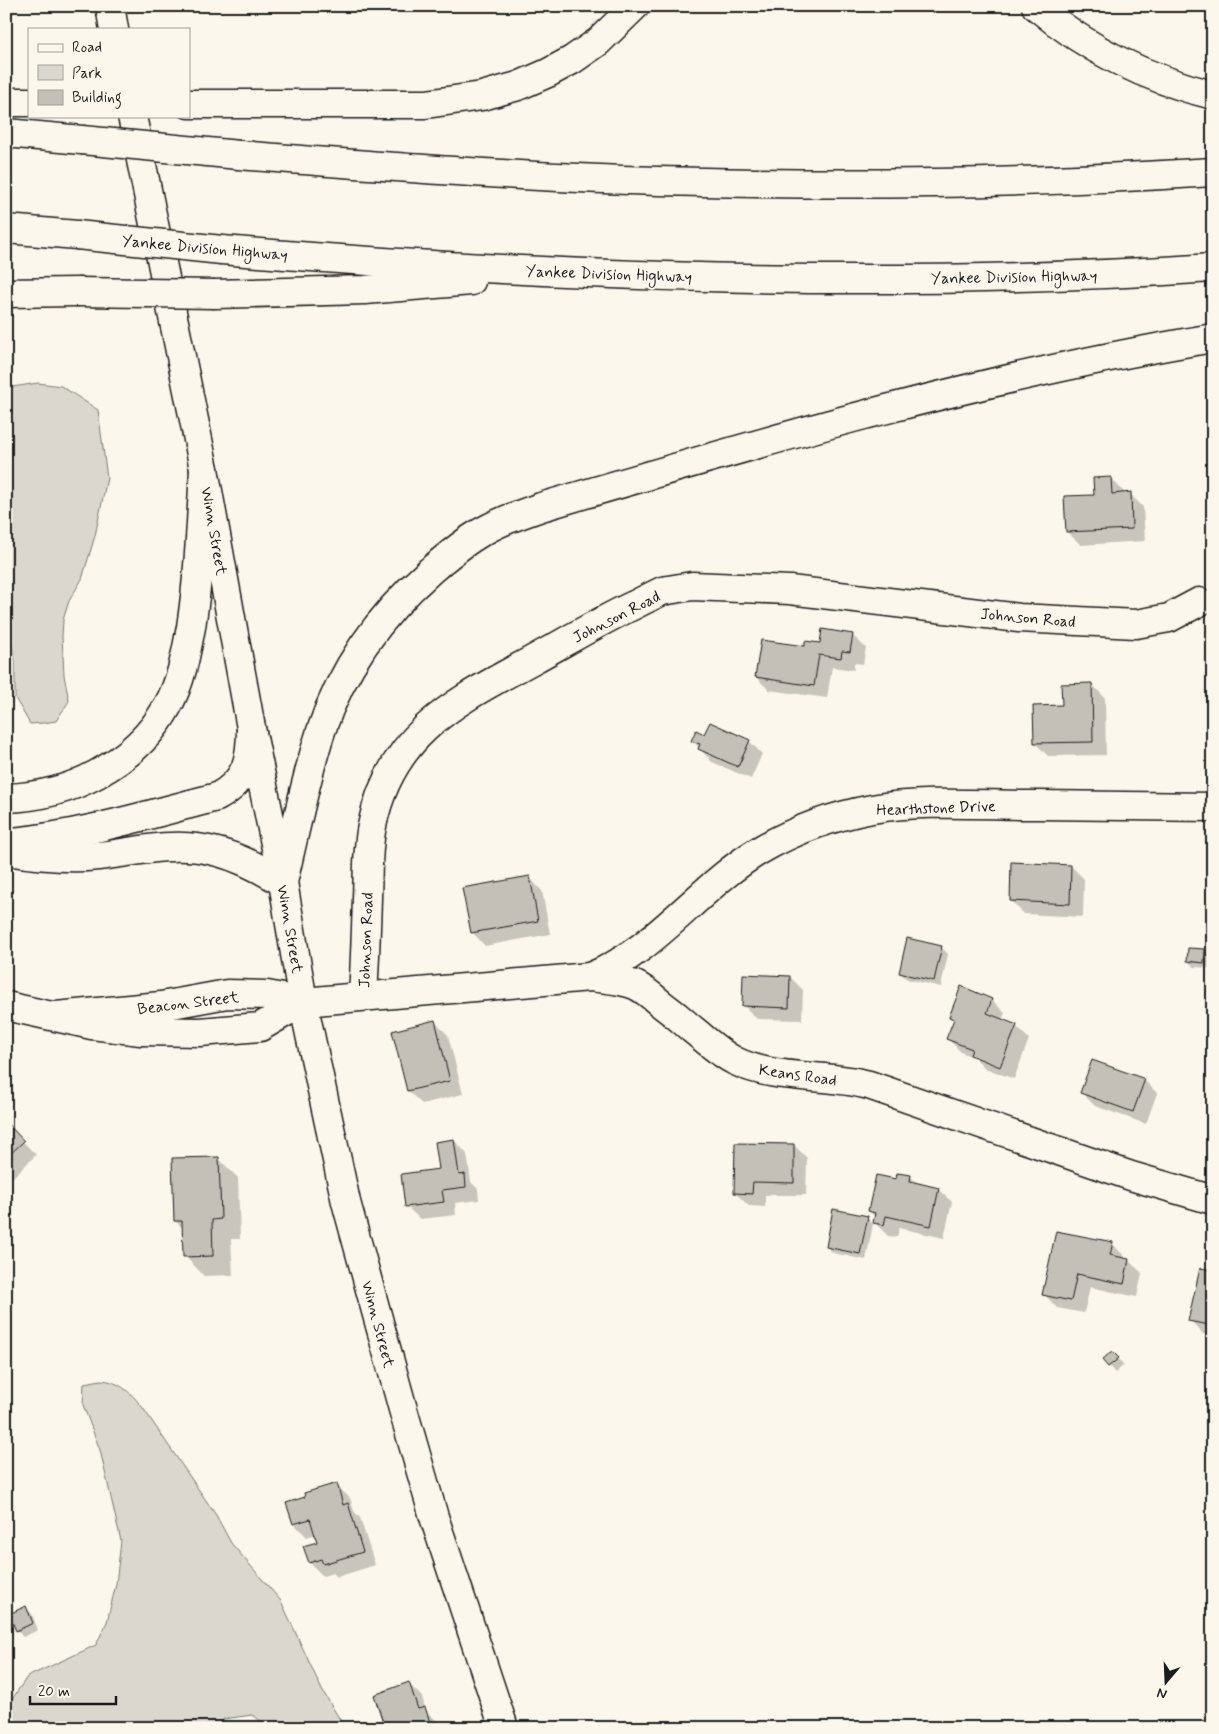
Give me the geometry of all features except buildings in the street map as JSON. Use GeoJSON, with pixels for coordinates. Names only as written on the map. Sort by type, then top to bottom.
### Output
{"type":"FeatureCollection","features":[{"type":"Feature","properties":{"kind":"main road"},"geometry":{"type":"LineString","coordinates":[[110,6],[114,28]]}},
{"type":"Feature","properties":{"kind":"main road"},"geometry":{"type":"LineString","coordinates":[[190,104],[426,104],[482,96],[518,86],[572,60],[598,42],[635,6]]}},
{"type":"Feature","properties":{"kind":"main road"},"geometry":{"type":"LineString","coordinates":[[1036,6],[1076,37],[1121,63],[1147,75],[1213,95]]}},
{"type":"Feature","properties":{"kind":"main road"},"geometry":{"type":"LineString","coordinates":[[6,102],[28,102]]}},
{"type":"Feature","properties":{"kind":"main road","name":"Winn Street"},"geometry":{"type":"LineString","coordinates":[[132,118],[204,469],[251,728],[283,882],[303,1002],[346,1202],[434,1517],[504,1728]]}},
{"type":"Feature","properties":{"kind":"main road"},"geometry":{"type":"LineString","coordinates":[[6,133],[239,155],[518,174],[659,181],[811,183],[980,182],[1213,172]]}},
{"type":"Feature","properties":{"kind":"main road","name":"Yankee Division Highway"},"geometry":{"type":"LineString","coordinates":[[6,228],[222,250],[477,268],[644,276],[908,278],[1108,274],[1213,268]]}},
{"type":"Feature","properties":{"kind":"main road"},"geometry":{"type":"LineString","coordinates":[[6,292],[216,294],[365,290],[573,273]]}},
{"type":"Feature","properties":{"kind":"main road"},"geometry":{"type":"LineString","coordinates":[[6,851],[44,856],[73,857],[174,847],[199,848],[238,858],[283,882],[322,730],[351,664],[372,632],[400,598],[435,567],[475,536],[541,507],[809,430],[938,396],[1040,372],[1213,338]]}},
{"type":"Feature","properties":{"kind":"main road"},"geometry":{"type":"LineString","coordinates":[[6,798],[61,789],[74,785],[106,769],[145,738],[167,707],[182,668],[194,607],[204,469]]}},
{"type":"Feature","properties":{"kind":"main road","name":"Johnson Road"},"geometry":{"type":"LineString","coordinates":[[363,996],[368,858],[372,826],[388,780],[404,752],[432,722],[464,697],[662,591],[692,586],[790,590],[1020,618],[1136,624],[1169,618],[1199,602]]}},
{"type":"Feature","properties":{"kind":"main road"},"geometry":{"type":"LineString","coordinates":[[6,842],[36,839],[85,830],[217,797],[226,792],[245,771],[251,747],[251,728]]}},
{"type":"Feature","properties":{"kind":"main road","name":"Hearthstone Drive"},"geometry":{"type":"LineString","coordinates":[[590,977],[623,961],[665,927],[711,885],[762,849],[798,832],[850,814],[872,809],[924,805],[1213,807]]}},
{"type":"Feature","properties":{"kind":"main road","name":"Keans Road"},"geometry":{"type":"LineString","coordinates":[[303,1002],[590,977],[616,980],[635,986],[674,1014],[717,1050],[745,1065],[780,1074],[839,1079],[869,1085],[1121,1172],[1213,1200]]}},
{"type":"Feature","properties":{"kind":"main road","name":"Beacon Street"},"geometry":{"type":"LineString","coordinates":[[56,1016],[161,1006],[227,994],[267,995],[303,1002]]}},
{"type":"Feature","properties":{"kind":"main road","name":"Beacon Street"},"geometry":{"type":"LineString","coordinates":[[6,1006],[92,1024],[141,1031],[200,1032],[260,1027],[303,1002]]}},
{"type":"Feature","properties":{"kind":"green space"},"geometry":{"type":"Polygon","coordinates":[[[38,383],[61,386],[98,410],[107,478],[95,536],[82,579],[69,601],[63,620],[64,675],[69,701],[56,721],[30,724],[15,698],[15,662],[6,609],[6,388],[38,383]]]}},
{"type":"Feature","properties":{"kind":"green space"},"geometry":{"type":"Polygon","coordinates":[[[101,1380],[120,1386],[139,1403],[216,1515],[231,1543],[281,1601],[322,1690],[345,1728],[271,1728],[252,1715],[224,1719],[214,1728],[6,1728],[6,1710],[8,1705],[27,1677],[96,1645],[107,1622],[116,1584],[121,1541],[100,1450],[83,1405],[84,1383],[101,1380]]]}}]}
